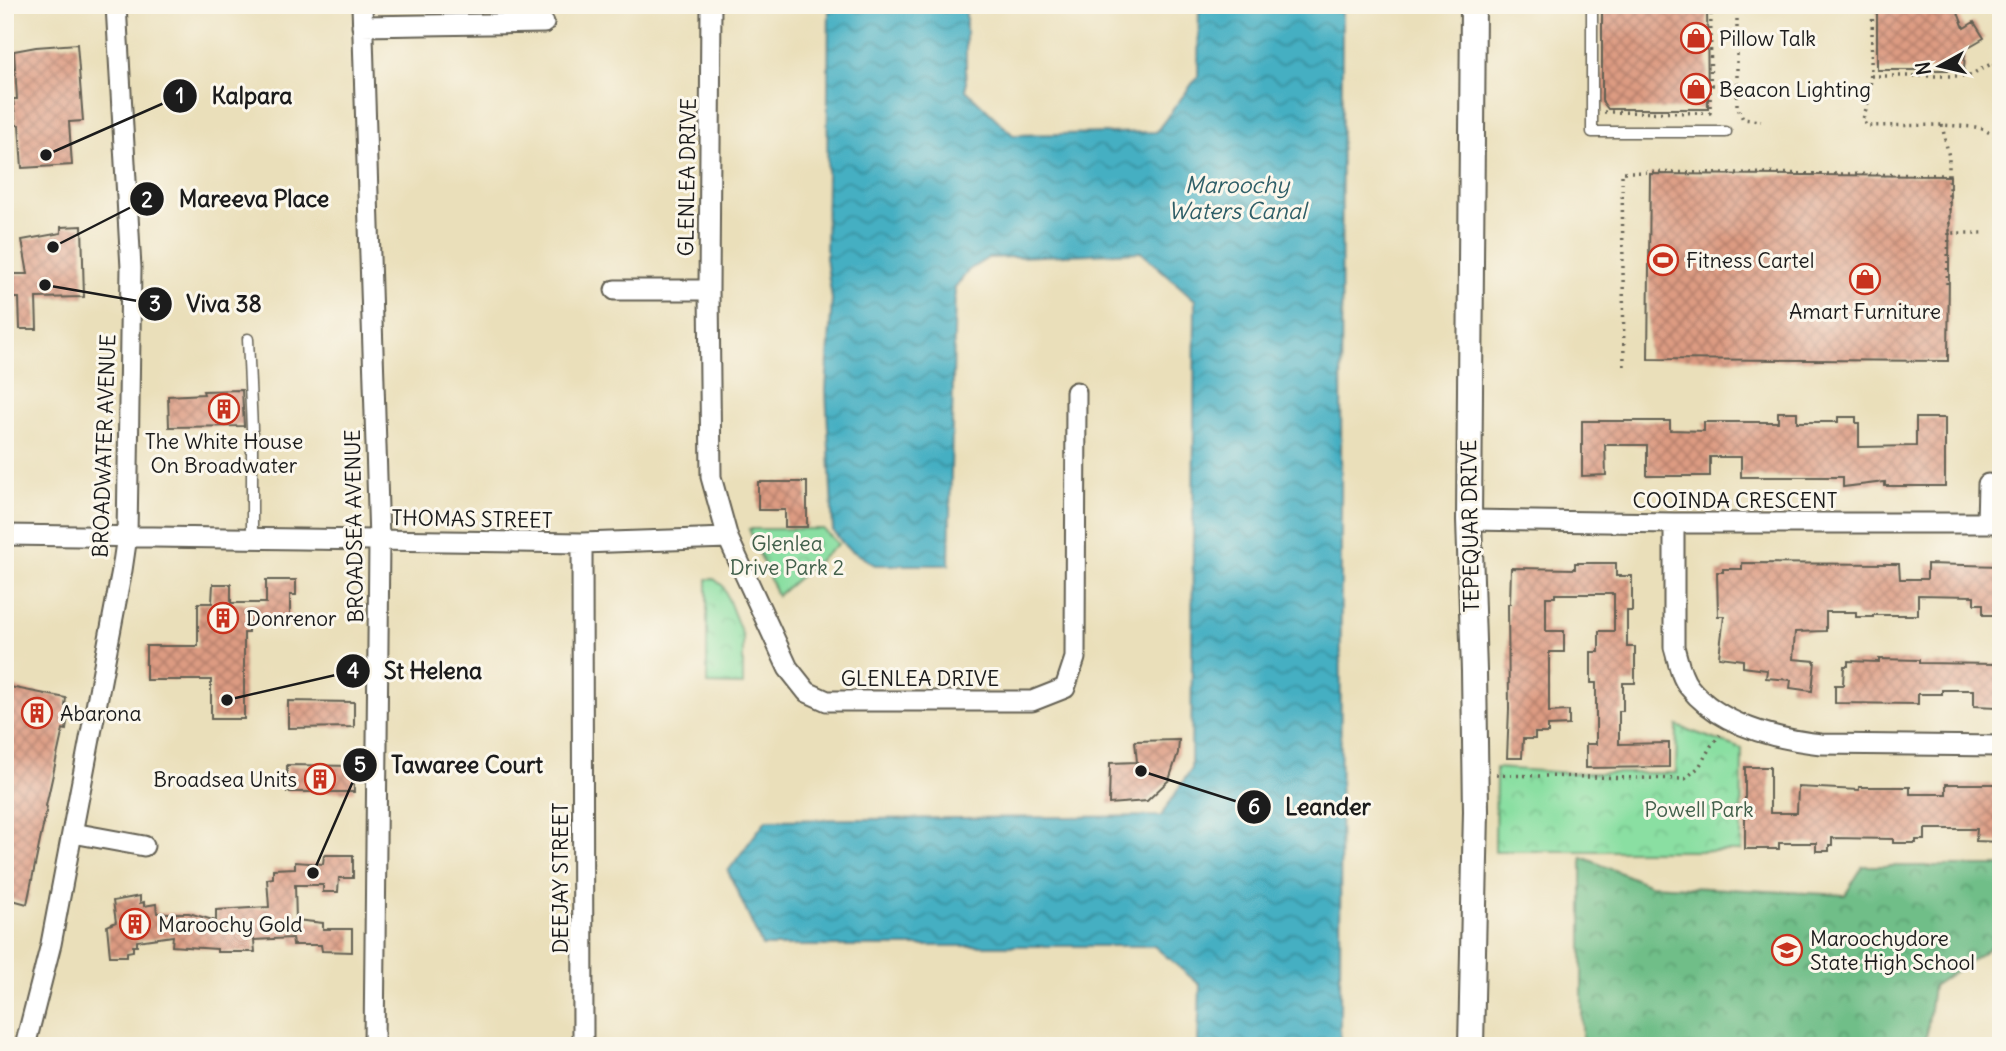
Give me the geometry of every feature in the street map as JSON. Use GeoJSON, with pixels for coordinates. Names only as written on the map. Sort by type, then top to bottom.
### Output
{"type":"FeatureCollection","features":[{"type":"Feature","properties":{"kind":"street","name":"BROADWATER AVENUE"},"geometry":{"type":"LineString","coordinates":[[25,1046],[51,944],[127,536],[131,268],[116,5]]}},
{"type":"Feature","properties":{"kind":"street","name":"BROADSEA AVENUE"},"geometry":{"type":"LineString","coordinates":[[362,5],[379,540],[374,1046]]}},
{"type":"Feature","properties":{"kind":"street","name":"GLENLEA DRIVE"},"geometry":{"type":"LineString","coordinates":[[711,5],[711,477],[727,538],[788,668],[807,692],[827,701],[1032,701],[1065,688],[1075,658],[1076,392]]}},
{"type":"Feature","properties":{"kind":"street","name":"TEPEQUAR DRIVE"},"geometry":{"type":"LineString","coordinates":[[1471,1046],[1476,811],[1469,520],[1472,5]]}},
{"type":"Feature","properties":{"kind":"street"},"geometry":{"type":"LineString","coordinates":[[362,26],[544,23]]}},
{"type":"Feature","properties":{"kind":"street"},"geometry":{"type":"LineString","coordinates":[[615,290],[709,290]]}},
{"type":"Feature","properties":{"kind":"street"},"geometry":{"type":"LineString","coordinates":[[1988,484],[1994,523]]}},
{"type":"Feature","properties":{"kind":"street","name":"COOINDA CRESCENT"},"geometry":{"type":"LineString","coordinates":[[1469,520],[1994,523]]}},
{"type":"Feature","properties":{"kind":"street"},"geometry":{"type":"LineString","coordinates":[[1674,523],[1674,647],[1688,686],[1706,705],[1737,722],[1795,741],[1821,744],[2001,746]]}},
{"type":"Feature","properties":{"kind":"street","name":"THOMAS STREET"},"geometry":{"type":"LineString","coordinates":[[5,536],[582,543],[727,538]]}},
{"type":"Feature","properties":{"kind":"street","name":"DEEJAY STREET"},"geometry":{"type":"LineString","coordinates":[[582,543],[583,1046]]}},
{"type":"Feature","properties":{"kind":"street"},"geometry":{"type":"LineString","coordinates":[[73,833],[144,846]]}},
{"type":"Feature","properties":{"kind":"lane"},"geometry":{"type":"LineString","coordinates":[[1592,5],[1592,132],[1726,132]]}},
{"type":"Feature","properties":{"kind":"lane"},"geometry":{"type":"LineString","coordinates":[[248,339],[252,429],[252,540]]}},
{"type":"Feature","properties":{"kind":"path"},"geometry":{"type":"LineString","coordinates":[[1592,102],[1604,112],[1710,113],[1711,5]]}},
{"type":"Feature","properties":{"kind":"path"},"geometry":{"type":"LineString","coordinates":[[1737,5],[1737,106],[1743,119],[1761,121]]}},
{"type":"Feature","properties":{"kind":"path"},"geometry":{"type":"LineString","coordinates":[[1873,5],[1870,96],[1863,119],[1866,126],[1942,125],[1983,129],[2001,139]]}},
{"type":"Feature","properties":{"kind":"path"},"geometry":{"type":"LineString","coordinates":[[1871,76],[1968,76],[1993,64],[2001,75]]}},
{"type":"Feature","properties":{"kind":"path"},"geometry":{"type":"LineString","coordinates":[[1712,85],[1762,87]]}},
{"type":"Feature","properties":{"kind":"path"},"geometry":{"type":"LineString","coordinates":[[1942,125],[1949,157],[1947,284]]}},
{"type":"Feature","properties":{"kind":"path"},"geometry":{"type":"LineString","coordinates":[[1624,366],[1622,172],[1949,174]]}},
{"type":"Feature","properties":{"kind":"path"},"geometry":{"type":"LineString","coordinates":[[1949,233],[1986,233]]}},
{"type":"Feature","properties":{"kind":"path"},"geometry":{"type":"LineString","coordinates":[[1490,775],[1685,779],[1699,767],[1720,735]]}},
{"type":"Feature","properties":{"kind":"green space","name":"Glenlea Drive Park 2"},"geometry":{"type":"Polygon","coordinates":[[[749,529],[823,529],[838,544],[777,596],[749,529]]]}},
{"type":"Feature","properties":{"kind":"green space"},"geometry":{"type":"Polygon","coordinates":[[[707,579],[714,579],[723,586],[743,637],[743,685],[707,684],[707,579]]]}},
{"type":"Feature","properties":{"kind":"green space","name":"Powell Park"},"geometry":{"type":"Polygon","coordinates":[[[1677,726],[1742,749],[1741,851],[1495,851],[1496,768],[1570,773],[1676,773],[1677,726]]]}},
{"type":"Feature","properties":{"kind":"green space","name":"Maroochydore State High School"},"geometry":{"type":"Polygon","coordinates":[[[1582,857],[1650,885],[1845,895],[1863,866],[2001,866],[2001,940],[1933,986],[1925,1046],[1582,1046],[1582,857]]]}},
{"type":"Feature","properties":{"kind":"water","name":"Maroochy Waters Canal"},"geometry":{"type":"Polygon","coordinates":[[[829,5],[966,5],[966,90],[1013,135],[1156,132],[1198,76],[1199,5],[1342,5],[1340,1046],[1198,1046],[1200,985],[1154,946],[762,946],[728,871],[766,820],[1161,816],[1191,769],[1195,300],[1141,252],[988,258],[969,270],[955,288],[949,565],[875,565],[846,547],[833,531],[826,390],[832,299],[826,259],[829,5]]]}},
{"type":"Feature","properties":{"kind":"building"},"geometry":{"type":"Polygon","coordinates":[[[1602,5],[1707,5],[1708,109],[1608,109],[1602,101],[1602,5]]]}},
{"type":"Feature","properties":{"kind":"building"},"geometry":{"type":"Polygon","coordinates":[[[1877,5],[1955,5],[1964,28],[1974,22],[1984,38],[1965,49],[1964,70],[1877,70],[1877,5]]]}},
{"type":"Feature","properties":{"kind":"building"},"geometry":{"type":"Polygon","coordinates":[[[77,44],[83,121],[69,122],[72,165],[22,168],[19,125],[16,125],[13,99],[17,99],[14,51],[77,44]]]}},
{"type":"Feature","properties":{"kind":"building"},"geometry":{"type":"Polygon","coordinates":[[[1650,174],[1950,176],[1948,361],[1648,359],[1650,174]]]}},
{"type":"Feature","properties":{"kind":"building"},"geometry":{"type":"Polygon","coordinates":[[[82,226],[84,297],[36,298],[37,329],[20,329],[19,298],[5,295],[5,274],[28,274],[22,240],[61,233],[61,227],[82,226]]]}},
{"type":"Feature","properties":{"kind":"building"},"geometry":{"type":"Polygon","coordinates":[[[242,390],[244,426],[169,427],[168,396],[204,394],[203,391],[242,390]]]}},
{"type":"Feature","properties":{"kind":"building"},"geometry":{"type":"Polygon","coordinates":[[[1778,412],[1797,412],[1797,422],[1838,422],[1838,417],[1856,417],[1856,423],[1859,423],[1859,447],[1916,446],[1916,418],[1945,418],[1945,486],[1885,486],[1885,482],[1843,487],[1843,477],[1741,477],[1741,457],[1710,457],[1710,476],[1647,476],[1647,445],[1605,445],[1606,475],[1582,476],[1582,421],[1670,421],[1670,430],[1704,431],[1704,422],[1778,422],[1778,412]]]}},
{"type":"Feature","properties":{"kind":"building"},"geometry":{"type":"Polygon","coordinates":[[[758,482],[807,482],[807,527],[785,527],[785,510],[758,510],[758,482]]]}},
{"type":"Feature","properties":{"kind":"building"},"geometry":{"type":"Polygon","coordinates":[[[1575,563],[1616,563],[1616,576],[1632,576],[1632,611],[1627,611],[1627,647],[1635,647],[1635,683],[1623,683],[1623,711],[1619,711],[1619,744],[1669,743],[1669,767],[1586,768],[1586,744],[1596,744],[1596,683],[1591,683],[1591,652],[1599,652],[1599,631],[1614,631],[1614,594],[1555,594],[1555,597],[1546,597],[1546,631],[1564,631],[1564,652],[1549,652],[1549,712],[1569,711],[1569,725],[1548,726],[1548,733],[1535,733],[1535,739],[1523,739],[1522,758],[1507,758],[1508,604],[1511,568],[1575,569],[1575,563]]]}},
{"type":"Feature","properties":{"kind":"building"},"geometry":{"type":"Polygon","coordinates":[[[1742,563],[1899,564],[1900,579],[1927,579],[1927,564],[2001,566],[2001,615],[1983,615],[1983,604],[1974,604],[1974,596],[1918,595],[1918,615],[1856,617],[1856,612],[1826,612],[1826,631],[1795,632],[1793,659],[1815,661],[1812,691],[1790,688],[1791,680],[1766,678],[1767,670],[1743,667],[1743,660],[1719,657],[1724,616],[1718,616],[1717,572],[1723,572],[1723,569],[1742,569],[1742,563]]]}},
{"type":"Feature","properties":{"kind":"building"},"geometry":{"type":"Polygon","coordinates":[[[266,580],[296,580],[296,595],[290,595],[290,623],[248,622],[248,633],[244,633],[244,719],[211,719],[211,680],[146,680],[146,646],[198,646],[198,603],[212,603],[213,584],[231,584],[231,603],[266,603],[266,580]]]}},
{"type":"Feature","properties":{"kind":"building"},"geometry":{"type":"Polygon","coordinates":[[[1879,659],[1919,660],[1919,663],[1999,664],[1998,707],[1974,706],[1974,690],[1942,690],[1942,694],[1918,694],[1918,704],[1835,703],[1835,685],[1843,685],[1844,666],[1848,666],[1848,661],[1879,662],[1879,659]]]}},
{"type":"Feature","properties":{"kind":"building"},"geometry":{"type":"Polygon","coordinates":[[[10,687],[66,698],[65,706],[69,707],[27,904],[5,898],[5,696],[8,697],[10,687]]]}},
{"type":"Feature","properties":{"kind":"building","name":"Broadsea Units"},"geometry":{"type":"Polygon","coordinates":[[[288,701],[354,702],[354,727],[288,728],[288,701]]]}},
{"type":"Feature","properties":{"kind":"building"},"geometry":{"type":"Polygon","coordinates":[[[1179,740],[1178,753],[1169,780],[1147,801],[1109,804],[1110,763],[1137,762],[1135,741],[1179,740]]]}},
{"type":"Feature","properties":{"kind":"building","name":"Broadsea Units"},"geometry":{"type":"Polygon","coordinates":[[[287,765],[353,766],[354,792],[287,792],[287,765]]]}},
{"type":"Feature","properties":{"kind":"building"},"geometry":{"type":"Polygon","coordinates":[[[1745,767],[1770,767],[1770,813],[1797,813],[1798,787],[1859,790],[1859,787],[1910,787],[1910,794],[1946,794],[1946,784],[2001,784],[2001,842],[1976,841],[1977,829],[1925,829],[1925,840],[1916,840],[1916,843],[1893,843],[1893,839],[1832,838],[1829,851],[1816,851],[1816,843],[1779,843],[1779,849],[1745,849],[1745,767]]]}},
{"type":"Feature","properties":{"kind":"building"},"geometry":{"type":"Polygon","coordinates":[[[324,855],[353,855],[353,878],[339,878],[338,892],[323,892],[323,885],[295,885],[296,920],[323,923],[323,929],[352,929],[352,952],[322,951],[321,945],[293,945],[292,938],[254,940],[255,952],[217,952],[217,949],[172,946],[173,936],[137,941],[137,946],[133,946],[133,951],[127,952],[127,956],[110,956],[107,926],[116,922],[113,901],[140,896],[140,903],[144,902],[144,906],[156,904],[157,913],[189,913],[216,921],[216,910],[269,907],[267,879],[273,878],[273,869],[295,868],[295,862],[323,864],[324,855]]]}},
{"type":"Feature","properties":{"kind":"place","name":"Pillow Talk"},"geometry":{"type":"Point","coordinates":[1696,38]}},
{"type":"Feature","properties":{"kind":"place","name":"Beacon Lighting"},"geometry":{"type":"Point","coordinates":[1696,89]}},
{"type":"Feature","properties":{"kind":"place","name":"Kalpara"},"geometry":{"type":"Point","coordinates":[46,155]}},
{"type":"Feature","properties":{"kind":"place","name":"Mareeva Place"},"geometry":{"type":"Point","coordinates":[53,247]}},
{"type":"Feature","properties":{"kind":"place","name":"Fitness Cartel"},"geometry":{"type":"Point","coordinates":[1663,260]}},
{"type":"Feature","properties":{"kind":"place","name":"Amart Furniture"},"geometry":{"type":"Point","coordinates":[1865,279]}},
{"type":"Feature","properties":{"kind":"place","name":"Viva 38"},"geometry":{"type":"Point","coordinates":[45,285]}},
{"type":"Feature","properties":{"kind":"place","name":"The White House On Broadwater"},"geometry":{"type":"Point","coordinates":[224,409]}},
{"type":"Feature","properties":{"kind":"place","name":"Donrenor"},"geometry":{"type":"Point","coordinates":[223,618]}},
{"type":"Feature","properties":{"kind":"place","name":"St Helena"},"geometry":{"type":"Point","coordinates":[227,700]}},
{"type":"Feature","properties":{"kind":"place","name":"Abarona"},"geometry":{"type":"Point","coordinates":[37,713]}},
{"type":"Feature","properties":{"kind":"place","name":"Leander"},"geometry":{"type":"Point","coordinates":[1141,771]}},
{"type":"Feature","properties":{"kind":"place","name":"Broadsea Units"},"geometry":{"type":"Point","coordinates":[320,779]}},
{"type":"Feature","properties":{"kind":"place","name":"Tawaree Court"},"geometry":{"type":"Point","coordinates":[313,873]}},
{"type":"Feature","properties":{"kind":"place","name":"Maroochy Gold"},"geometry":{"type":"Point","coordinates":[135,924]}},
{"type":"Feature","properties":{"kind":"place","name":"Maroochydore State High School"},"geometry":{"type":"Point","coordinates":[1787,950]}}]}
